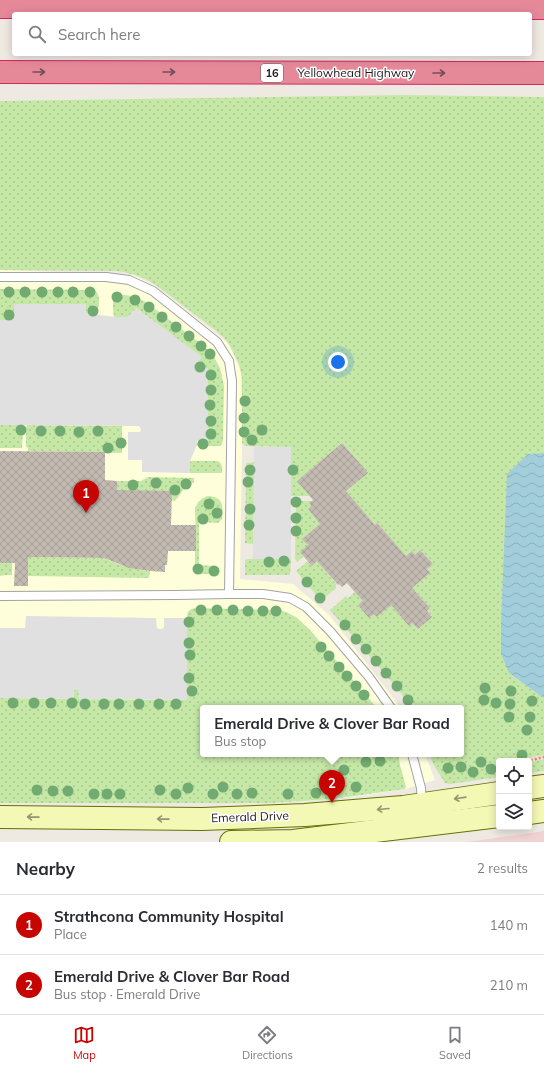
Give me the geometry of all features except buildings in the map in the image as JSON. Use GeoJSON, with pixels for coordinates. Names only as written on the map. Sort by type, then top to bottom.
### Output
{"type":"FeatureCollection","features":[{"type":"Feature","properties":{"kind":"highway"},"geometry":{"type":"LineString","coordinates":[[0,7],[544,8]]}},
{"type":"Feature","properties":{"kind":"highway","name":"Yellowhead Highway"},"geometry":{"type":"LineString","coordinates":[[0,72],[544,73]]}},
{"type":"Feature","properties":{"kind":"street"},"geometry":{"type":"LineString","coordinates":[[532,788],[544,786]]}},
{"type":"Feature","properties":{"kind":"street","name":"Emerald Drive"},"geometry":{"type":"LineString","coordinates":[[0,817],[202,819],[305,815],[403,807],[496,793]]}},
{"type":"Feature","properties":{"kind":"street"},"geometry":{"type":"LineString","coordinates":[[532,813],[544,811]]}},
{"type":"Feature","properties":{"kind":"street","name":"Emerald Drive"},"geometry":{"type":"LineString","coordinates":[[231,842],[293,840],[496,816]]}},
{"type":"Feature","properties":{"kind":"lane"},"geometry":{"type":"LineString","coordinates":[[0,277],[106,277],[129,280],[153,291],[218,342],[229,361],[232,381],[229,594]]}},
{"type":"Feature","properties":{"kind":"lane"},"geometry":{"type":"LineString","coordinates":[[0,596],[263,594],[290,598],[306,607],[330,631],[369,677],[389,705]]}},
{"type":"Feature","properties":{"kind":"lane"},"geometry":{"type":"LineString","coordinates":[[413,757],[421,788],[422,804]]}},
{"type":"Feature","properties":{"kind":"path"},"geometry":{"type":"LineString","coordinates":[[532,760],[544,757]]}},
{"type":"Feature","properties":{"kind":"shaded area"},"geometry":{"type":"Polygon","coordinates":[[[0,270],[133,275],[157,287],[228,343],[241,371],[242,443],[240,579],[293,584],[329,615],[399,705],[200,705],[200,757],[426,757],[435,780],[405,789],[374,794],[333,799],[272,803],[0,791],[0,270]]]}},
{"type":"Feature","properties":{"kind":"shaded area"},"geometry":{"type":"Polygon","coordinates":[[[14,304],[86,304],[86,313],[115,317],[128,317],[136,308],[202,357],[196,366],[200,369],[208,368],[208,440],[197,441],[197,445],[190,461],[190,473],[142,472],[142,460],[128,460],[128,432],[140,432],[141,429],[139,426],[0,425],[0,320],[14,319],[14,304]]]}},
{"type":"Feature","properties":{"kind":"shaded area"},"geometry":{"type":"Polygon","coordinates":[[[254,447],[291,447],[291,559],[253,559],[254,447]]]}},
{"type":"Feature","properties":{"kind":"shaded area"},"geometry":{"type":"Polygon","coordinates":[[[26,616],[156,618],[157,628],[159,629],[164,627],[164,618],[187,618],[187,700],[79,699],[78,690],[74,690],[74,699],[0,698],[0,628],[25,628],[26,616]]]}},
{"type":"Feature","properties":{"kind":"shaded area"},"geometry":{"type":"Polygon","coordinates":[[[544,831],[544,842],[467,842],[544,831]]]}},
{"type":"Feature","properties":{"kind":"green space"},"geometry":{"type":"Polygon","coordinates":[[[406,95],[544,97],[544,453],[528,454],[509,673],[544,697],[544,755],[531,758],[496,758],[496,777],[450,784],[445,783],[433,764],[431,757],[464,757],[464,705],[409,705],[400,692],[330,610],[346,596],[348,598],[371,578],[359,597],[363,601],[358,605],[369,618],[374,614],[377,617],[391,605],[409,626],[412,623],[417,629],[432,616],[427,611],[430,608],[412,588],[430,573],[427,569],[433,564],[420,550],[415,555],[411,551],[406,556],[375,525],[346,491],[367,473],[342,443],[297,481],[310,496],[291,496],[291,447],[246,446],[242,443],[242,378],[239,364],[230,346],[215,330],[156,285],[133,274],[117,271],[0,270],[0,101],[406,95]]]}},
{"type":"Feature","properties":{"kind":"green space"},"geometry":{"type":"Polygon","coordinates":[[[0,289],[94,290],[98,294],[99,299],[97,311],[94,314],[86,313],[86,305],[14,304],[14,319],[0,320],[0,289]]]}},
{"type":"Feature","properties":{"kind":"green space"},"geometry":{"type":"Polygon","coordinates":[[[118,294],[132,296],[146,302],[204,346],[213,355],[220,368],[224,386],[223,441],[221,446],[197,445],[198,440],[208,440],[208,369],[196,367],[196,364],[201,357],[136,308],[128,317],[114,317],[113,301],[118,294]]]}},
{"type":"Feature","properties":{"kind":"green space"},"geometry":{"type":"Polygon","coordinates":[[[0,425],[22,425],[22,448],[0,448],[0,425]]]}},
{"type":"Feature","properties":{"kind":"green space"},"geometry":{"type":"Polygon","coordinates":[[[27,425],[122,426],[122,453],[28,451],[28,448],[26,447],[27,425]]]}},
{"type":"Feature","properties":{"kind":"green space"},"geometry":{"type":"Polygon","coordinates":[[[190,461],[218,461],[220,462],[222,468],[222,473],[190,473],[190,461]]]}},
{"type":"Feature","properties":{"kind":"green space"},"geometry":{"type":"Polygon","coordinates":[[[254,462],[253,544],[245,543],[246,463],[254,462]]]}},
{"type":"Feature","properties":{"kind":"green space"},"geometry":{"type":"Polygon","coordinates":[[[148,477],[194,478],[194,482],[184,489],[175,501],[117,490],[117,481],[141,481],[148,477]]]}},
{"type":"Feature","properties":{"kind":"green space"},"geometry":{"type":"Polygon","coordinates":[[[208,496],[220,500],[222,506],[222,519],[218,523],[199,522],[199,565],[216,566],[218,569],[217,574],[196,574],[195,508],[200,500],[208,496]]]}},
{"type":"Feature","properties":{"kind":"green space"},"geometry":{"type":"Polygon","coordinates":[[[296,501],[311,501],[309,503],[311,506],[308,509],[320,524],[303,539],[308,545],[300,552],[304,556],[297,562],[295,559],[296,501]]]}},
{"type":"Feature","properties":{"kind":"green space"},"geometry":{"type":"Polygon","coordinates":[[[28,556],[102,557],[125,566],[150,571],[149,578],[28,576],[28,556]]]}},
{"type":"Feature","properties":{"kind":"green space"},"geometry":{"type":"Polygon","coordinates":[[[291,559],[290,575],[245,575],[245,560],[291,559]]]}},
{"type":"Feature","properties":{"kind":"green space"},"geometry":{"type":"Polygon","coordinates":[[[320,559],[323,568],[336,584],[336,588],[321,601],[296,571],[308,561],[312,565],[320,559]]]}},
{"type":"Feature","properties":{"kind":"green space"},"geometry":{"type":"Polygon","coordinates":[[[0,563],[12,563],[12,575],[0,576],[0,563]]]}},
{"type":"Feature","properties":{"kind":"green space"},"geometry":{"type":"Polygon","coordinates":[[[192,609],[280,610],[296,617],[310,630],[374,705],[200,705],[200,757],[399,757],[406,787],[405,789],[333,799],[272,803],[0,803],[0,698],[74,699],[74,690],[79,690],[79,699],[187,700],[187,615],[192,609]]]}},
{"type":"Feature","properties":{"kind":"green space"},"geometry":{"type":"Polygon","coordinates":[[[544,759],[544,771],[532,773],[532,761],[544,759]]]}},
{"type":"Feature","properties":{"kind":"water"},"geometry":{"type":"Polygon","coordinates":[[[544,453],[544,697],[542,697],[509,673],[501,654],[501,625],[507,474],[528,454],[544,453]]]}},
{"type":"Feature","properties":{"kind":"place","name":"Strathcona Community Hospital"},"geometry":{"type":"Point","coordinates":[86,513]}},
{"type":"Feature","properties":{"kind":"place","name":"Emerald Drive & Clover Bar Road"},"geometry":{"type":"Point","coordinates":[332,803]}}]}
